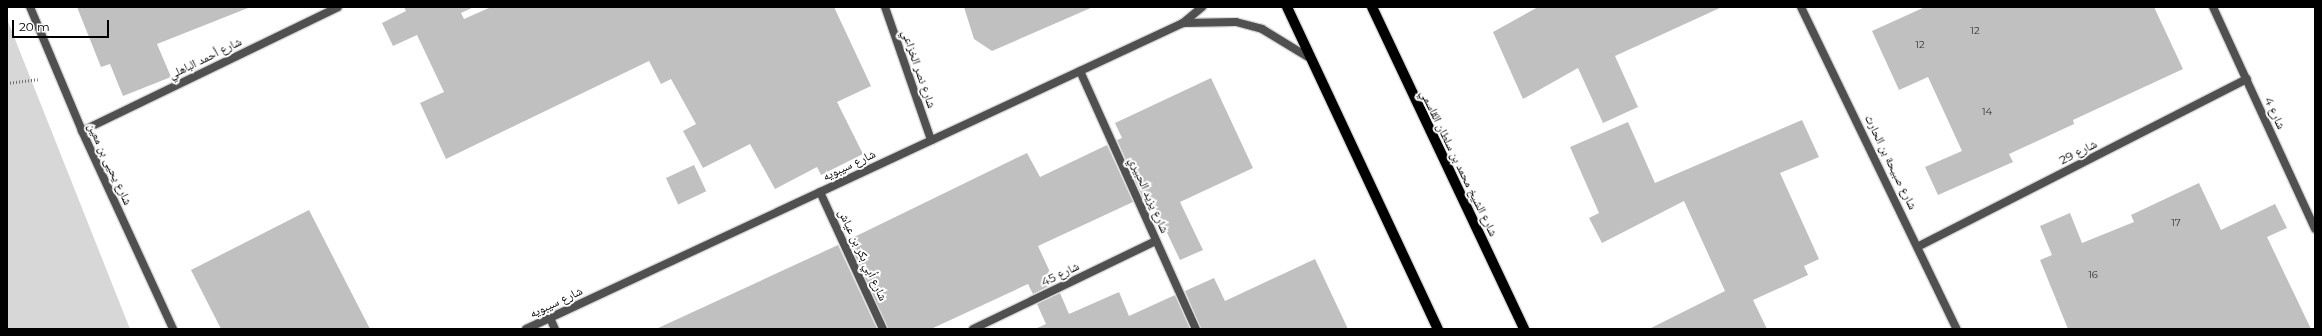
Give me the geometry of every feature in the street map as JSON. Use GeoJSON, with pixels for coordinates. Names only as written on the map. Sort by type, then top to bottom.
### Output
{"type":"FeatureCollection","features":[{"type":"Feature","properties":{"kind":"main road"},"geometry":{"type":"LineString","coordinates":[[1287,7],[1308,56],[1438,329]]}},
{"type":"Feature","properties":{"kind":"main road","name":"شارع الشيخ محمد بن سلطان القاسمي"},"geometry":{"type":"LineString","coordinates":[[1376,8],[1524,329]]}},
{"type":"Feature","properties":{"kind":"street","name":"شارع يحيى بن معين"},"geometry":{"type":"LineString","coordinates":[[30,7],[58,77],[173,329]]}},
{"type":"Feature","properties":{"kind":"street","name":"شارع أحمد الباهلي"},"geometry":{"type":"LineString","coordinates":[[82,131],[338,7]]}},
{"type":"Feature","properties":{"kind":"street","name":"شارع نصر الخزاعي"},"geometry":{"type":"LineString","coordinates":[[885,7],[931,140]]}},
{"type":"Feature","properties":{"kind":"street","name":"شارع سيبويه"},"geometry":{"type":"LineString","coordinates":[[526,329],[1183,23],[1202,7]]}},
{"type":"Feature","properties":{"kind":"street","name":"شارع صبيحة بن الحارث"},"geometry":{"type":"LineString","coordinates":[[1801,7],[1920,246],[1957,329]]}},
{"type":"Feature","properties":{"kind":"street","name":"شارع 4"},"geometry":{"type":"LineString","coordinates":[[2213,7],[2315,229]]}},
{"type":"Feature","properties":{"kind":"street","name":"شارع سيبويه"},"geometry":{"type":"LineString","coordinates":[[1183,23],[1217,21],[1262,29],[1308,56]]}},
{"type":"Feature","properties":{"kind":"street","name":"شارع يزيد الحبيري"},"geometry":{"type":"LineString","coordinates":[[1080,70],[1196,329]]}},
{"type":"Feature","properties":{"kind":"street","name":"شارع 29"},"geometry":{"type":"LineString","coordinates":[[1920,246],[2247,79]]}},
{"type":"Feature","properties":{"kind":"street","name":"شارع أبي بكر بن عياش"},"geometry":{"type":"LineString","coordinates":[[820,192],[883,329]]}},
{"type":"Feature","properties":{"kind":"street","name":"شارع 45"},"geometry":{"type":"LineString","coordinates":[[973,329],[1156,240]]}},
{"type":"Feature","properties":{"kind":"street"},"geometry":{"type":"LineString","coordinates":[[550,318],[555,329]]}},
{"type":"Feature","properties":{"kind":"path"},"geometry":{"type":"LineString","coordinates":[[7,83],[58,77]]}},
{"type":"Feature","properties":{"kind":"shaded area"},"geometry":{"type":"Polygon","coordinates":[[[7,19],[130,329],[7,329],[7,19]]]}},
{"type":"Feature","properties":{"kind":"building"},"geometry":{"type":"Polygon","coordinates":[[[77,7],[248,8],[157,44],[171,77],[123,96],[110,64],[101,67],[77,7]]]}},
{"type":"Feature","properties":{"kind":"building"},"geometry":{"type":"Polygon","coordinates":[[[404,7],[474,7],[461,13],[464,19],[491,7],[834,7],[871,86],[837,102],[863,154],[821,175],[817,167],[775,189],[750,144],[703,168],[683,131],[696,124],[671,79],[661,84],[649,61],[446,159],[420,103],[444,92],[417,35],[393,46],[382,23],[406,11],[404,7]]]}},
{"type":"Feature","properties":{"kind":"building"},"geometry":{"type":"Polygon","coordinates":[[[964,7],[1093,7],[992,51],[974,39],[964,7]]]}},
{"type":"Feature","properties":{"kind":"building"},"geometry":{"type":"Polygon","coordinates":[[[1538,7],[1722,7],[1615,56],[1638,107],[1603,123],[1578,68],[1523,99],[1493,32],[1538,7]]]}},
{"type":"Feature","properties":{"kind":"building"},"geometry":{"type":"Polygon","coordinates":[[[1925,7],[2154,7],[2183,69],[2073,120],[2074,124],[2009,154],[2013,162],[1938,195],[1925,167],[1962,151],[1928,77],[1899,90],[1872,31],[1925,7]]]}},
{"type":"Feature","properties":{"kind":"building"},"geometry":{"type":"Polygon","coordinates":[[[1211,78],[1253,168],[1180,202],[1203,250],[1180,260],[1149,195],[1143,198],[1117,140],[1122,138],[1115,123],[1211,78]]]}},
{"type":"Feature","properties":{"kind":"building"},"geometry":{"type":"Polygon","coordinates":[[[1802,120],[1819,157],[1780,173],[1819,259],[1804,266],[1808,275],[1753,300],[1767,329],[1649,329],[1725,291],[1684,201],[1602,243],[1589,218],[1599,213],[1570,147],[1628,122],[1655,183],[1802,120]]]}},
{"type":"Feature","properties":{"kind":"building"},"geometry":{"type":"Polygon","coordinates":[[[1107,145],[1133,202],[1038,246],[1055,283],[1033,294],[1028,284],[931,329],[888,329],[848,240],[1027,153],[1040,177],[1107,145]]]}},
{"type":"Feature","properties":{"kind":"building"},"geometry":{"type":"Polygon","coordinates":[[[694,165],[706,191],[678,204],[666,178],[694,165]]]}},
{"type":"Feature","properties":{"kind":"building"},"geometry":{"type":"Polygon","coordinates":[[[2199,183],[2221,230],[2275,204],[2287,228],[2267,237],[2311,329],[2068,329],[2040,260],[2052,255],[2040,226],[2070,213],[2082,243],[2134,222],[2131,215],[2199,183]]]}},
{"type":"Feature","properties":{"kind":"building"},"geometry":{"type":"Polygon","coordinates":[[[309,210],[370,329],[221,329],[191,270],[309,210]]]}},
{"type":"Feature","properties":{"kind":"building"},"geometry":{"type":"Polygon","coordinates":[[[838,245],[877,329],[656,329],[838,245]]]}},
{"type":"Feature","properties":{"kind":"building"},"geometry":{"type":"Polygon","coordinates":[[[1315,259],[1348,329],[1201,329],[1185,291],[1214,278],[1225,301],[1315,259]]]}},
{"type":"Feature","properties":{"kind":"building"},"geometry":{"type":"Polygon","coordinates":[[[1119,292],[1129,316],[1175,295],[1190,329],[1035,329],[1046,324],[1037,304],[1060,293],[1069,314],[1119,292]]]}}]}
